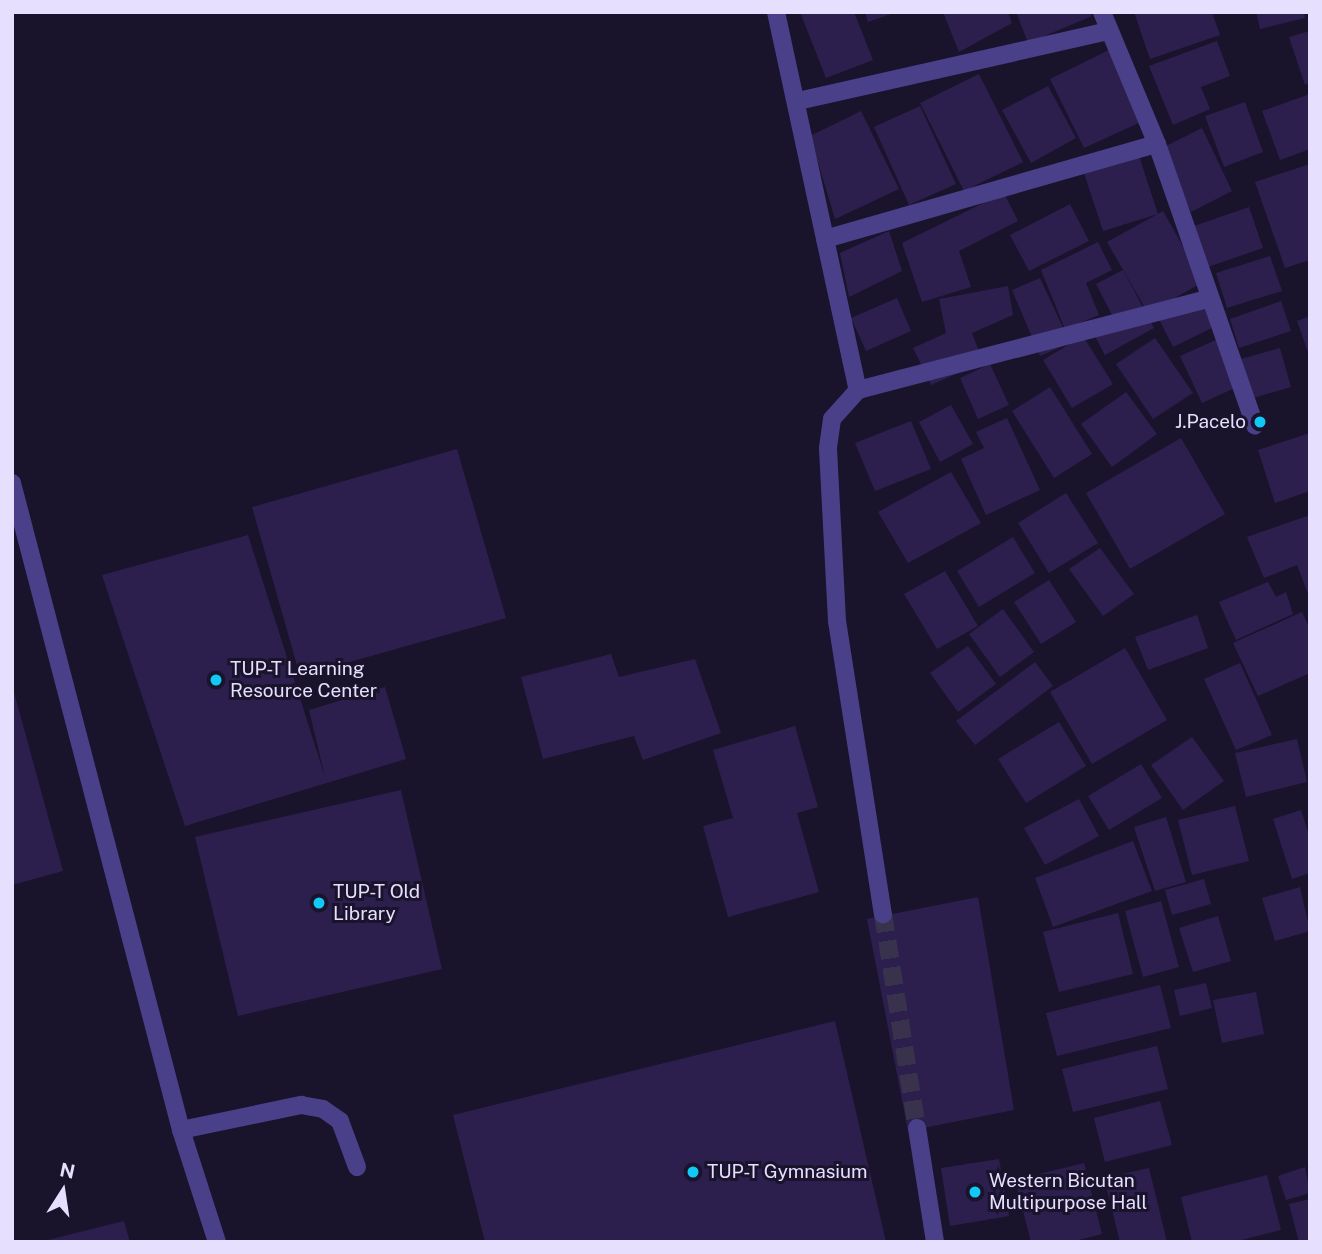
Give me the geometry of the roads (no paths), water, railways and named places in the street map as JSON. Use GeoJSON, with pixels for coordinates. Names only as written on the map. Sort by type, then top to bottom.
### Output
{"type":"FeatureCollection","features":[{"type":"Feature","properties":{"kind":"street"},"geometry":{"type":"LineString","coordinates":[[776,12],[799,101],[810,182],[858,390]]}},
{"type":"Feature","properties":{"kind":"street"},"geometry":{"type":"LineString","coordinates":[[1102,12],[1157,145],[1255,425]]}},
{"type":"Feature","properties":{"kind":"street"},"geometry":{"type":"LineString","coordinates":[[799,101],[1108,31]]}},
{"type":"Feature","properties":{"kind":"street"},"geometry":{"type":"LineString","coordinates":[[825,239],[1157,145]]}},
{"type":"Feature","properties":{"kind":"street"},"geometry":{"type":"LineString","coordinates":[[883,914],[837,621],[828,449],[832,419],[858,390],[1210,298]]}},
{"type":"Feature","properties":{"kind":"street"},"geometry":{"type":"LineString","coordinates":[[12,483],[181,1130],[217,1242]]}},
{"type":"Feature","properties":{"kind":"street"},"geometry":{"type":"LineString","coordinates":[[181,1130],[301,1105],[323,1109],[340,1121],[357,1167]]}},
{"type":"Feature","properties":{"kind":"street"},"geometry":{"type":"LineString","coordinates":[[917,1128],[935,1242]]}},
{"type":"Feature","properties":{"kind":"tunnel"},"geometry":{"type":"LineString","coordinates":[[883,914],[917,1128]]}},
{"type":"Feature","properties":{"kind":"place","name":"J.Pacelo"},"geometry":{"type":"Point","coordinates":[1260,422]}},
{"type":"Feature","properties":{"kind":"place","name":"TUP-T Learning Resource Center"},"geometry":{"type":"Point","coordinates":[216,680]}},
{"type":"Feature","properties":{"kind":"place","name":"TUP-T Old Library"},"geometry":{"type":"Point","coordinates":[319,903]}},
{"type":"Feature","properties":{"kind":"place","name":"TUP-T Gymnasium"},"geometry":{"type":"Point","coordinates":[693,1172]}},
{"type":"Feature","properties":{"kind":"place","name":"Western Bicutan Multipurpose Hall"},"geometry":{"type":"Point","coordinates":[975,1192]}}]}
